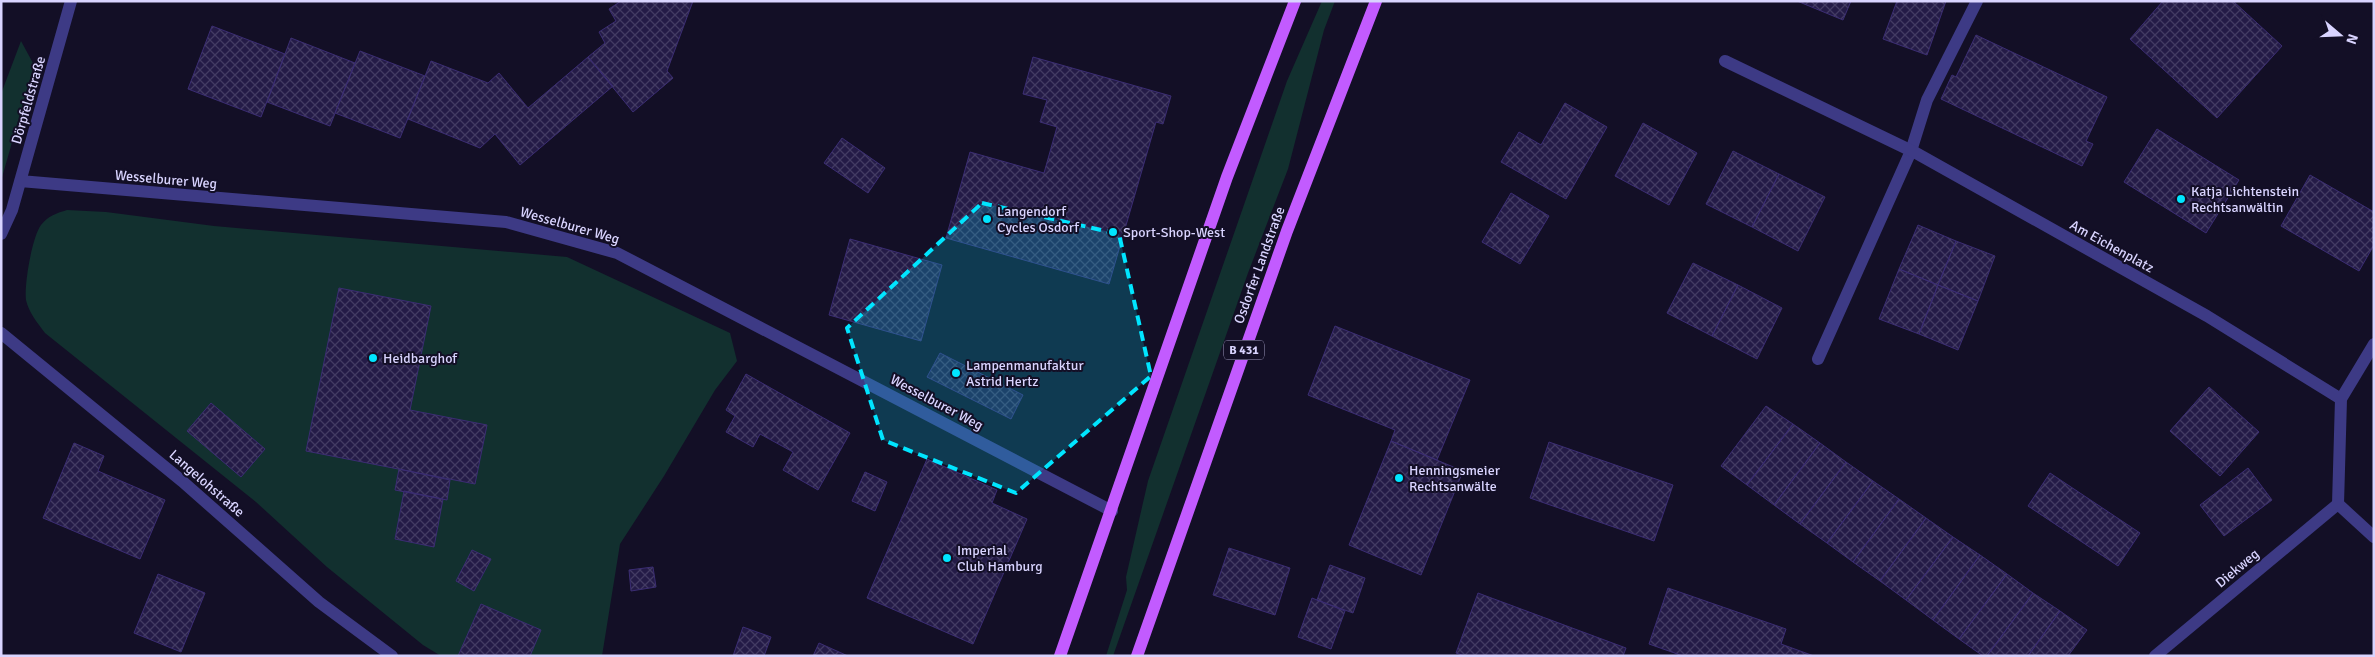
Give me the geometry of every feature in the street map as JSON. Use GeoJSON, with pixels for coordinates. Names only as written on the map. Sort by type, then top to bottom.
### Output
{"type":"FeatureCollection","features":[{"type":"Feature","properties":{"kind":"main road"},"geometry":{"type":"LineString","coordinates":[[1060,656],[1227,177],[1295,1]]}},
{"type":"Feature","properties":{"kind":"main road","name":"Osdorfer Landstraße"},"geometry":{"type":"LineString","coordinates":[[1137,656],[1287,231],[1376,1]]}},
{"type":"Feature","properties":{"kind":"street","name":"Dörpfeldstraße"},"geometry":{"type":"LineString","coordinates":[[1,234],[12,210],[71,1]]}},
{"type":"Feature","properties":{"kind":"street"},"geometry":{"type":"LineString","coordinates":[[1818,358],[1911,151],[1927,100],[1977,1]]}},
{"type":"Feature","properties":{"kind":"street","name":"Am Eichenplatz"},"geometry":{"type":"LineString","coordinates":[[1725,61],[1911,151],[2207,316],[2341,399]]}},
{"type":"Feature","properties":{"kind":"street","name":"Wesselburer Weg"},"geometry":{"type":"LineString","coordinates":[[20,182],[506,222],[617,253],[1112,511]]}},
{"type":"Feature","properties":{"kind":"street","name":"Langelohstraße"},"geometry":{"type":"LineString","coordinates":[[1,333],[182,481],[319,602],[392,656]]}},
{"type":"Feature","properties":{"kind":"street"},"geometry":{"type":"LineString","coordinates":[[2374,344],[2341,399],[2338,504],[2374,538]]}},
{"type":"Feature","properties":{"kind":"street","name":"Diekweg"},"geometry":{"type":"LineString","coordinates":[[2155,656],[2338,504]]}},
{"type":"Feature","properties":{"kind":"highlighted area"},"geometry":{"type":"Polygon","coordinates":[[[982,203],[1119,234],[1151,376],[1016,493],[883,440],[847,328],[982,203]]]}},
{"type":"Feature","properties":{"kind":"green space"},"geometry":{"type":"Polygon","coordinates":[[[1322,1],[1335,1],[1324,30],[1288,169],[1248,273],[1113,656],[1106,656],[1127,590],[1126,577],[1148,481],[1287,81],[1322,1]]]}},
{"type":"Feature","properties":{"kind":"green space"},"geometry":{"type":"Polygon","coordinates":[[[21,41],[34,65],[1,181],[1,94],[21,41]]]}},
{"type":"Feature","properties":{"kind":"green space"},"geometry":{"type":"Polygon","coordinates":[[[67,210],[106,212],[214,226],[567,257],[730,333],[737,361],[715,390],[664,476],[620,544],[602,656],[441,656],[423,645],[327,567],[256,502],[45,333],[27,305],[26,284],[29,261],[41,225],[50,217],[67,210]]]}},
{"type":"Feature","properties":{"kind":"building"},"geometry":{"type":"Polygon","coordinates":[[[621,1],[693,1],[667,71],[673,78],[633,112],[588,57],[605,43],[599,32],[616,21],[609,9],[621,1]]]}},
{"type":"Feature","properties":{"kind":"building"},"geometry":{"type":"Polygon","coordinates":[[[1797,1],[1851,1],[1843,20],[1797,1]]]}},
{"type":"Feature","properties":{"kind":"building"},"geometry":{"type":"Polygon","coordinates":[[[1897,1],[1946,1],[1927,55],[1883,39],[1897,1]]]}},
{"type":"Feature","properties":{"kind":"building"},"geometry":{"type":"Polygon","coordinates":[[[2163,1],[2233,1],[2282,46],[2217,118],[2130,39],[2163,1]]]}},
{"type":"Feature","properties":{"kind":"building"},"geometry":{"type":"Polygon","coordinates":[[[212,26],[285,54],[261,117],[188,89],[212,26]]]}},
{"type":"Feature","properties":{"kind":"building"},"geometry":{"type":"Polygon","coordinates":[[[1976,35],[2107,97],[2086,141],[2093,144],[2082,166],[1941,99],[1952,75],[1956,77],[1976,35]]]}},
{"type":"Feature","properties":{"kind":"building"},"geometry":{"type":"Polygon","coordinates":[[[291,38],[355,63],[330,126],[267,102],[291,38]]]}},
{"type":"Feature","properties":{"kind":"building"},"geometry":{"type":"Polygon","coordinates":[[[360,51],[425,76],[400,138],[335,113],[360,51]]]}},
{"type":"Feature","properties":{"kind":"building"},"geometry":{"type":"Polygon","coordinates":[[[588,57],[613,86],[520,165],[495,134],[480,148],[408,119],[431,61],[488,83],[499,73],[528,108],[588,57]]]}},
{"type":"Feature","properties":{"kind":"building"},"geometry":{"type":"Polygon","coordinates":[[[1033,57],[1171,96],[1163,124],[1156,122],[1109,284],[946,238],[970,152],[1044,173],[1057,127],[1040,122],[1047,100],[1023,94],[1033,57]]]}},
{"type":"Feature","properties":{"kind":"building"},"geometry":{"type":"Polygon","coordinates":[[[1565,103],[1607,127],[1566,199],[1501,162],[1519,132],[1541,145],[1565,103]]]}},
{"type":"Feature","properties":{"kind":"building"},"geometry":{"type":"Polygon","coordinates":[[[1643,123],[1697,153],[1669,205],[1615,176],[1643,123]]]}},
{"type":"Feature","properties":{"kind":"building"},"geometry":{"type":"Polygon","coordinates":[[[2157,129],[2239,180],[2206,233],[2124,182],[2157,129]]]}},
{"type":"Feature","properties":{"kind":"building"},"geometry":{"type":"Polygon","coordinates":[[[842,138],[885,168],[868,193],[824,163],[842,138]]]}},
{"type":"Feature","properties":{"kind":"building"},"geometry":{"type":"Polygon","coordinates":[[[1733,151],[1779,174],[1752,227],[1706,204],[1733,151]]]}},
{"type":"Feature","properties":{"kind":"building"},"geometry":{"type":"Polygon","coordinates":[[[1779,174],[1825,197],[1798,251],[1752,227],[1779,174]]]}},
{"type":"Feature","properties":{"kind":"building"},"geometry":{"type":"Polygon","coordinates":[[[2310,175],[2374,212],[2374,245],[2359,271],[2281,226],[2310,175]]]}},
{"type":"Feature","properties":{"kind":"building"},"geometry":{"type":"Polygon","coordinates":[[[1511,193],[1549,216],[1520,264],[1482,242],[1511,193]]]}},
{"type":"Feature","properties":{"kind":"building"},"geometry":{"type":"Polygon","coordinates":[[[1918,225],[1956,241],[1938,285],[1899,269],[1918,225]]]}},
{"type":"Feature","properties":{"kind":"building"},"geometry":{"type":"Polygon","coordinates":[[[850,239],[942,265],[921,341],[829,315],[850,239]]]}},
{"type":"Feature","properties":{"kind":"building"},"geometry":{"type":"Polygon","coordinates":[[[1956,241],[1995,256],[1978,301],[1938,285],[1956,241]]]}},
{"type":"Feature","properties":{"kind":"building"},"geometry":{"type":"Polygon","coordinates":[[[1693,263],[1738,285],[1712,336],[1667,313],[1693,263]]]}},
{"type":"Feature","properties":{"kind":"building"},"geometry":{"type":"Polygon","coordinates":[[[1899,269],[1938,285],[1919,334],[1879,319],[1899,269]]]}},
{"type":"Feature","properties":{"kind":"building"},"geometry":{"type":"Polygon","coordinates":[[[1738,285],[1782,308],[1757,359],[1712,336],[1738,285]]]}},
{"type":"Feature","properties":{"kind":"building"},"geometry":{"type":"Polygon","coordinates":[[[1938,285],[1978,301],[1958,350],[1919,334],[1938,285]]]}},
{"type":"Feature","properties":{"kind":"building","name":"Heidbarghof"},"geometry":{"type":"Polygon","coordinates":[[[339,288],[431,306],[410,410],[487,425],[475,484],[306,451],[339,288]]]}},
{"type":"Feature","properties":{"kind":"building"},"geometry":{"type":"Polygon","coordinates":[[[1335,326],[1470,380],[1437,460],[1391,441],[1395,430],[1308,395],[1335,326]]]}},
{"type":"Feature","properties":{"kind":"building"},"geometry":{"type":"Polygon","coordinates":[[[940,353],[1023,395],[1011,419],[927,377],[940,353]]]}},
{"type":"Feature","properties":{"kind":"building"},"geometry":{"type":"Polygon","coordinates":[[[746,374],[850,433],[818,490],[783,470],[793,452],[760,434],[753,447],[726,432],[735,416],[726,410],[746,374]]]}},
{"type":"Feature","properties":{"kind":"building"},"geometry":{"type":"Polygon","coordinates":[[[2209,387],[2259,432],[2220,476],[2170,431],[2209,387]]]}},
{"type":"Feature","properties":{"kind":"building"},"geometry":{"type":"Polygon","coordinates":[[[211,403],[265,449],[241,477],[187,431],[211,403]]]}},
{"type":"Feature","properties":{"kind":"building"},"geometry":{"type":"Polygon","coordinates":[[[1766,406],[1793,424],[1747,485],[1721,466],[1766,406]]]}},
{"type":"Feature","properties":{"kind":"building"},"geometry":{"type":"Polygon","coordinates":[[[1793,424],[1820,443],[1774,505],[1747,485],[1793,424]]]}},
{"type":"Feature","properties":{"kind":"building"},"geometry":{"type":"Polygon","coordinates":[[[1391,441],[1463,471],[1421,575],[1349,545],[1391,441]]]}},
{"type":"Feature","properties":{"kind":"building"},"geometry":{"type":"Polygon","coordinates":[[[1549,442],[1673,485],[1654,541],[1530,498],[1549,442]]]}},
{"type":"Feature","properties":{"kind":"building"},"geometry":{"type":"Polygon","coordinates":[[[74,443],[104,456],[98,471],[165,500],[140,559],[43,518],[74,443]]]}},
{"type":"Feature","properties":{"kind":"building"},"geometry":{"type":"Polygon","coordinates":[[[1820,443],[1846,462],[1800,524],[1774,505],[1820,443]]]}},
{"type":"Feature","properties":{"kind":"building","name":"Imperial Club Hamburg"},"geometry":{"type":"Polygon","coordinates":[[[927,459],[997,490],[992,503],[1027,519],[973,644],[867,598],[927,459]]]}},
{"type":"Feature","properties":{"kind":"building"},"geometry":{"type":"Polygon","coordinates":[[[1846,462],[1873,481],[1827,543],[1800,524],[1846,462]]]}},
{"type":"Feature","properties":{"kind":"building"},"geometry":{"type":"Polygon","coordinates":[[[2248,468],[2272,500],[2224,536],[2200,505],[2248,468]]]}},
{"type":"Feature","properties":{"kind":"building"},"geometry":{"type":"Polygon","coordinates":[[[399,469],[450,480],[447,500],[395,490],[399,469]]]}},
{"type":"Feature","properties":{"kind":"building"},"geometry":{"type":"Polygon","coordinates":[[[865,472],[887,482],[875,511],[852,501],[865,472]]]}},
{"type":"Feature","properties":{"kind":"building"},"geometry":{"type":"Polygon","coordinates":[[[2050,473],[2140,533],[2118,566],[2028,506],[2050,473]]]}},
{"type":"Feature","properties":{"kind":"building"},"geometry":{"type":"Polygon","coordinates":[[[1873,481],[1899,499],[1853,562],[1827,543],[1873,481]]]}},
{"type":"Feature","properties":{"kind":"building"},"geometry":{"type":"Polygon","coordinates":[[[404,491],[443,499],[434,547],[395,539],[404,491]]]}},
{"type":"Feature","properties":{"kind":"building"},"geometry":{"type":"Polygon","coordinates":[[[1899,499],[1926,518],[1880,581],[1853,562],[1899,499]]]}},
{"type":"Feature","properties":{"kind":"building"},"geometry":{"type":"Polygon","coordinates":[[[1926,518],[1953,537],[1906,600],[1880,581],[1926,518]]]}},
{"type":"Feature","properties":{"kind":"building"},"geometry":{"type":"Polygon","coordinates":[[[1953,537],[1980,555],[1933,620],[1906,600],[1953,537]]]}},
{"type":"Feature","properties":{"kind":"building"},"geometry":{"type":"Polygon","coordinates":[[[1229,548],[1290,568],[1275,615],[1213,595],[1229,548]]]}},
{"type":"Feature","properties":{"kind":"building"},"geometry":{"type":"Polygon","coordinates":[[[472,550],[491,559],[474,591],[456,581],[472,550]]]}},
{"type":"Feature","properties":{"kind":"building"},"geometry":{"type":"Polygon","coordinates":[[[1980,555],[2007,574],[1959,639],[1933,620],[1980,555]]]}},
{"type":"Feature","properties":{"kind":"building"},"geometry":{"type":"Polygon","coordinates":[[[1330,565],[1365,578],[1353,613],[1317,600],[1330,565]]]}},
{"type":"Feature","properties":{"kind":"building"},"geometry":{"type":"Polygon","coordinates":[[[653,567],[656,587],[631,591],[629,570],[653,567]]]}},
{"type":"Feature","properties":{"kind":"building"},"geometry":{"type":"Polygon","coordinates":[[[158,574],[205,593],[181,652],[134,633],[158,574]]]}},
{"type":"Feature","properties":{"kind":"building"},"geometry":{"type":"Polygon","coordinates":[[[2007,574],[2033,593],[1987,656],[1983,656],[1959,639],[2007,574]]]}},
{"type":"Feature","properties":{"kind":"building"},"geometry":{"type":"Polygon","coordinates":[[[1668,588],[1786,629],[1781,644],[1814,656],[1683,656],[1649,644],[1668,588]]]}},
{"type":"Feature","properties":{"kind":"building"},"geometry":{"type":"Polygon","coordinates":[[[1478,593],[1626,648],[1623,656],[1465,656],[1456,653],[1478,593]]]}},
{"type":"Feature","properties":{"kind":"building"},"geometry":{"type":"Polygon","coordinates":[[[2033,593],[2060,611],[2028,656],[1987,656],[2033,593]]]}},
{"type":"Feature","properties":{"kind":"building"},"geometry":{"type":"Polygon","coordinates":[[[1312,598],[1345,611],[1331,649],[1298,637],[1312,598]]]}},
{"type":"Feature","properties":{"kind":"building"},"geometry":{"type":"Polygon","coordinates":[[[481,604],[541,630],[530,656],[458,656],[481,604]]]}},
{"type":"Feature","properties":{"kind":"building"},"geometry":{"type":"Polygon","coordinates":[[[2060,611],[2087,630],[2068,656],[2028,656],[2060,611]]]}},
{"type":"Feature","properties":{"kind":"building"},"geometry":{"type":"Polygon","coordinates":[[[743,627],[771,637],[764,656],[733,656],[743,627]]]}},
{"type":"Feature","properties":{"kind":"building"},"geometry":{"type":"Polygon","coordinates":[[[819,643],[848,656],[813,656],[819,643]]]}},
{"type":"Feature","properties":{"kind":"place","name":"Katja Lichtenstein Rechtsanwältin"},"geometry":{"type":"Point","coordinates":[2181,199]}},
{"type":"Feature","properties":{"kind":"place","name":"Langendorf Cycles Osdorf"},"geometry":{"type":"Point","coordinates":[987,219]}},
{"type":"Feature","properties":{"kind":"place","name":"Sport-Shop-West"},"geometry":{"type":"Point","coordinates":[1113,232]}},
{"type":"Feature","properties":{"kind":"place","name":"Heidbarghof"},"geometry":{"type":"Point","coordinates":[373,358]}},
{"type":"Feature","properties":{"kind":"place","name":"Lampenmanufaktur Astrid Hertz"},"geometry":{"type":"Point","coordinates":[956,373]}},
{"type":"Feature","properties":{"kind":"place","name":"Henningsmeier Rechtsanwälte"},"geometry":{"type":"Point","coordinates":[1399,478]}},
{"type":"Feature","properties":{"kind":"place","name":"Imperial Club Hamburg"},"geometry":{"type":"Point","coordinates":[947,558]}}]}
